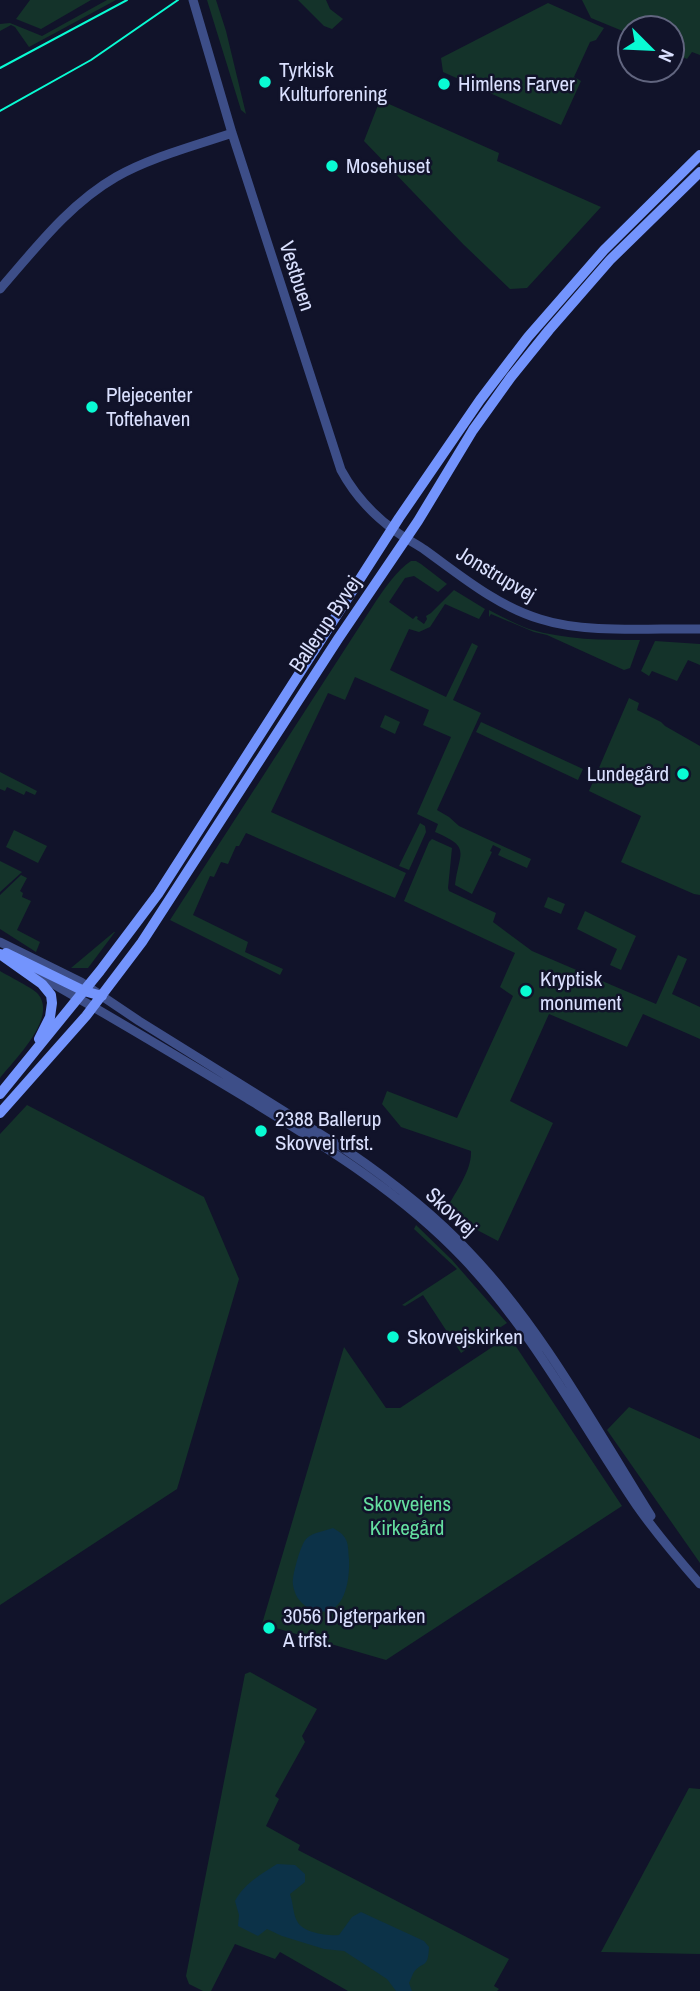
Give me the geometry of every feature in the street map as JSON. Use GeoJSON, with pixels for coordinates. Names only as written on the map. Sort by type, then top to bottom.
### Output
{"type":"FeatureCollection","features":[{"type":"Feature","properties":{"kind":"main road","name":"Ballerup Byvej"},"geometry":{"type":"LineString","coordinates":[[0,1094],[158,894],[391,529],[480,400],[528,337],[604,250],[700,155]]}},
{"type":"Feature","properties":{"kind":"main road","name":"Ballerup Byvej"},"geometry":{"type":"LineString","coordinates":[[0,1113],[94,1006],[142,942],[474,430],[549,330],[610,260],[700,172]]}},
{"type":"Feature","properties":{"kind":"main road"},"geometry":{"type":"LineString","coordinates":[[0,952],[83,992],[102,996]]}},
{"type":"Feature","properties":{"kind":"main road"},"geometry":{"type":"LineString","coordinates":[[0,952],[47,988],[52,1003],[45,1028],[22,1069]]}},
{"type":"Feature","properties":{"kind":"street","name":"Vestbuen"},"geometry":{"type":"LineString","coordinates":[[193,0],[232,133],[341,470],[362,503],[391,529],[406,538]]}},
{"type":"Feature","properties":{"kind":"street"},"geometry":{"type":"LineString","coordinates":[[0,289],[60,221],[100,187],[136,167],[232,133]]}},
{"type":"Feature","properties":{"kind":"street","name":"Jonstrupvej"},"geometry":{"type":"LineString","coordinates":[[406,538],[499,601],[540,619],[565,625],[593,627],[700,629]]}},
{"type":"Feature","properties":{"kind":"street","name":"Skovvej"},"geometry":{"type":"LineString","coordinates":[[0,942],[83,992],[94,1006],[288,1124],[358,1170],[412,1211],[444,1240],[515,1322],[638,1508],[700,1584]]}},
{"type":"Feature","properties":{"kind":"street","name":"Skovvej"},"geometry":{"type":"LineString","coordinates":[[102,996],[356,1156],[409,1196],[452,1234],[489,1275],[551,1358],[676,1556]]}},
{"type":"Feature","properties":{"kind":"green space"},"geometry":{"type":"Polygon","coordinates":[[[30,0],[91,0],[41,29],[16,19],[30,0]]]}},
{"type":"Feature","properties":{"kind":"green space"},"geometry":{"type":"Polygon","coordinates":[[[107,0],[116,0],[29,47],[15,27],[11,25],[0,31],[0,24],[10,23],[42,36],[107,0]]]}},
{"type":"Feature","properties":{"kind":"green space"},"geometry":{"type":"Polygon","coordinates":[[[207,0],[216,0],[246,114],[241,110],[207,0]]]}},
{"type":"Feature","properties":{"kind":"green space"},"geometry":{"type":"Polygon","coordinates":[[[298,0],[326,0],[330,9],[343,19],[332,29],[324,26],[298,0]]]}},
{"type":"Feature","properties":{"kind":"green space"},"geometry":{"type":"Polygon","coordinates":[[[582,0],[700,0],[700,55],[692,52],[686,59],[686,14],[616,14],[616,28],[591,18],[582,0]]]}},
{"type":"Feature","properties":{"kind":"green space"},"geometry":{"type":"Polygon","coordinates":[[[548,3],[604,28],[596,40],[590,42],[574,77],[581,81],[561,125],[443,72],[441,58],[548,3]]]}},
{"type":"Feature","properties":{"kind":"green space"},"geometry":{"type":"Polygon","coordinates":[[[380,100],[499,153],[497,161],[601,207],[527,288],[510,289],[364,141],[380,100]]]}},
{"type":"Feature","properties":{"kind":"green space"},"geometry":{"type":"Polygon","coordinates":[[[411,561],[421,564],[447,584],[438,592],[414,576],[405,578],[389,602],[413,619],[416,616],[424,624],[426,616],[454,590],[485,609],[479,619],[445,604],[430,627],[419,632],[409,629],[390,670],[446,697],[472,643],[478,646],[453,700],[481,713],[437,810],[459,826],[531,859],[527,868],[498,855],[501,849],[493,845],[472,894],[455,885],[460,858],[459,847],[447,837],[435,832],[438,824],[417,814],[451,737],[423,725],[429,710],[355,677],[345,700],[328,693],[271,812],[406,873],[395,898],[246,833],[239,846],[236,846],[228,864],[221,862],[214,877],[210,876],[193,915],[248,942],[245,952],[283,969],[280,975],[170,920],[376,601],[396,574],[411,561]]]}},
{"type":"Feature","properties":{"kind":"green space"},"geometry":{"type":"Polygon","coordinates":[[[489,610],[543,633],[584,639],[640,640],[630,668],[624,670],[547,635],[534,632],[491,614],[489,617],[489,610]]]}},
{"type":"Feature","properties":{"kind":"green space"},"geometry":{"type":"Polygon","coordinates":[[[655,641],[700,644],[700,665],[688,660],[677,681],[652,671],[649,676],[641,671],[655,641]]]}},
{"type":"Feature","properties":{"kind":"green space"},"geometry":{"type":"Polygon","coordinates":[[[629,698],[639,703],[637,710],[700,746],[700,895],[621,862],[641,816],[589,791],[629,698]]]}},
{"type":"Feature","properties":{"kind":"green space"},"geometry":{"type":"Polygon","coordinates":[[[385,715],[400,722],[395,734],[380,727],[385,715]]]}},
{"type":"Feature","properties":{"kind":"green space"},"geometry":{"type":"Polygon","coordinates":[[[481,722],[583,769],[578,780],[476,732],[481,722]]]}},
{"type":"Feature","properties":{"kind":"green space"},"geometry":{"type":"Polygon","coordinates":[[[0,772],[37,791],[35,795],[26,791],[24,795],[7,787],[5,791],[0,789],[0,772]]]}},
{"type":"Feature","properties":{"kind":"green space"},"geometry":{"type":"Polygon","coordinates":[[[420,823],[425,826],[426,832],[409,870],[399,866],[420,823]]]}},
{"type":"Feature","properties":{"kind":"green space"},"geometry":{"type":"Polygon","coordinates":[[[14,830],[47,846],[38,863],[6,847],[14,830]]]}},
{"type":"Feature","properties":{"kind":"green space"},"geometry":{"type":"Polygon","coordinates":[[[432,839],[452,848],[449,891],[496,913],[493,922],[532,951],[656,1004],[678,955],[687,959],[672,994],[700,1007],[700,1039],[643,1014],[627,1047],[549,1014],[510,1101],[553,1123],[498,1241],[447,1208],[466,1173],[471,1151],[401,1127],[382,1104],[387,1091],[457,1118],[513,996],[500,987],[515,953],[404,901],[432,839]]]}},
{"type":"Feature","properties":{"kind":"green space"},"geometry":{"type":"Polygon","coordinates":[[[0,861],[22,872],[0,892],[0,861]]]}},
{"type":"Feature","properties":{"kind":"green space"},"geometry":{"type":"Polygon","coordinates":[[[21,875],[27,878],[20,891],[23,893],[22,897],[31,901],[17,930],[40,942],[36,952],[0,929],[0,895],[21,875]]]}},
{"type":"Feature","properties":{"kind":"green space"},"geometry":{"type":"Polygon","coordinates":[[[548,897],[565,904],[561,914],[544,907],[548,897]]]}},
{"type":"Feature","properties":{"kind":"green space"},"geometry":{"type":"Polygon","coordinates":[[[585,911],[636,936],[621,970],[610,965],[617,949],[577,929],[585,911]]]}},
{"type":"Feature","properties":{"kind":"green space"},"geometry":{"type":"Polygon","coordinates":[[[114,932],[88,968],[71,968],[114,932]]]}},
{"type":"Feature","properties":{"kind":"green space"},"geometry":{"type":"Polygon","coordinates":[[[0,971],[35,991],[43,1004],[42,1015],[32,1038],[0,1078],[0,971]]]}},
{"type":"Feature","properties":{"kind":"green space"},"geometry":{"type":"Polygon","coordinates":[[[27,1105],[204,1197],[239,1279],[177,1489],[0,1605],[0,1134],[27,1105]]]}},
{"type":"Feature","properties":{"kind":"green space"},"geometry":{"type":"Polygon","coordinates":[[[416,1225],[452,1260],[507,1323],[461,1353],[423,1295],[405,1306],[402,1305],[457,1269],[414,1229],[416,1225]]]}},
{"type":"Feature","properties":{"kind":"green space","name":"Skovvejens Kirkegård"},"geometry":{"type":"Polygon","coordinates":[[[509,1336],[622,1506],[386,1660],[262,1624],[344,1347],[386,1408],[400,1408],[509,1336]]]}},
{"type":"Feature","properties":{"kind":"green space"},"geometry":{"type":"Polygon","coordinates":[[[629,1407],[700,1439],[700,1563],[607,1430],[629,1407]]]}},
{"type":"Feature","properties":{"kind":"green space"},"geometry":{"type":"Polygon","coordinates":[[[250,1672],[317,1709],[302,1736],[305,1742],[275,1796],[279,1799],[266,1826],[300,1845],[298,1850],[509,1959],[494,1986],[499,1989],[497,1991],[348,1991],[280,1952],[275,1959],[235,1944],[211,1991],[203,1991],[189,1984],[186,1976],[245,1674],[250,1672]]]}},
{"type":"Feature","properties":{"kind":"green space"},"geometry":{"type":"Polygon","coordinates":[[[689,1788],[700,1789],[700,1954],[601,1952],[689,1788]]]}},
{"type":"Feature","properties":{"kind":"water"},"geometry":{"type":"Polygon","coordinates":[[[333,1528],[343,1535],[347,1543],[347,1586],[334,1608],[316,1611],[304,1605],[298,1598],[293,1585],[294,1575],[300,1551],[307,1538],[333,1528]]]}},
{"type":"Feature","properties":{"kind":"water"},"geometry":{"type":"Polygon","coordinates":[[[277,1864],[295,1865],[305,1874],[305,1882],[290,1894],[296,1918],[304,1928],[322,1934],[339,1935],[352,1917],[361,1912],[424,1941],[429,1947],[428,1959],[413,1974],[409,1983],[412,1991],[396,1991],[387,1979],[344,1951],[324,1949],[267,1929],[258,1936],[238,1926],[239,1915],[235,1901],[253,1880],[277,1864]]]}},
{"type":"Feature","properties":{"kind":"tram line"},"geometry":{"type":"LineString","coordinates":[[0,68],[127,0]]}},
{"type":"Feature","properties":{"kind":"tram line"},"geometry":{"type":"LineString","coordinates":[[0,111],[91,60],[178,0]]}},
{"type":"Feature","properties":{"kind":"place","name":"Tyrkisk Kulturforening"},"geometry":{"type":"Point","coordinates":[265,82]}},
{"type":"Feature","properties":{"kind":"place","name":"Himlens Farver"},"geometry":{"type":"Point","coordinates":[444,84]}},
{"type":"Feature","properties":{"kind":"place","name":"Mosehuset"},"geometry":{"type":"Point","coordinates":[332,166]}},
{"type":"Feature","properties":{"kind":"place","name":"Plejecenter Toftehaven"},"geometry":{"type":"Point","coordinates":[92,407]}},
{"type":"Feature","properties":{"kind":"place","name":"Lundegård"},"geometry":{"type":"Point","coordinates":[683,774]}},
{"type":"Feature","properties":{"kind":"place","name":"Kryptisk monument"},"geometry":{"type":"Point","coordinates":[526,991]}},
{"type":"Feature","properties":{"kind":"place","name":"2388 Ballerup Skovvej trfst."},"geometry":{"type":"Point","coordinates":[261,1131]}},
{"type":"Feature","properties":{"kind":"place","name":"Skovvejskirken"},"geometry":{"type":"Point","coordinates":[393,1337]}},
{"type":"Feature","properties":{"kind":"place","name":"3056 Digterparken A trfst."},"geometry":{"type":"Point","coordinates":[269,1628]}}]}
